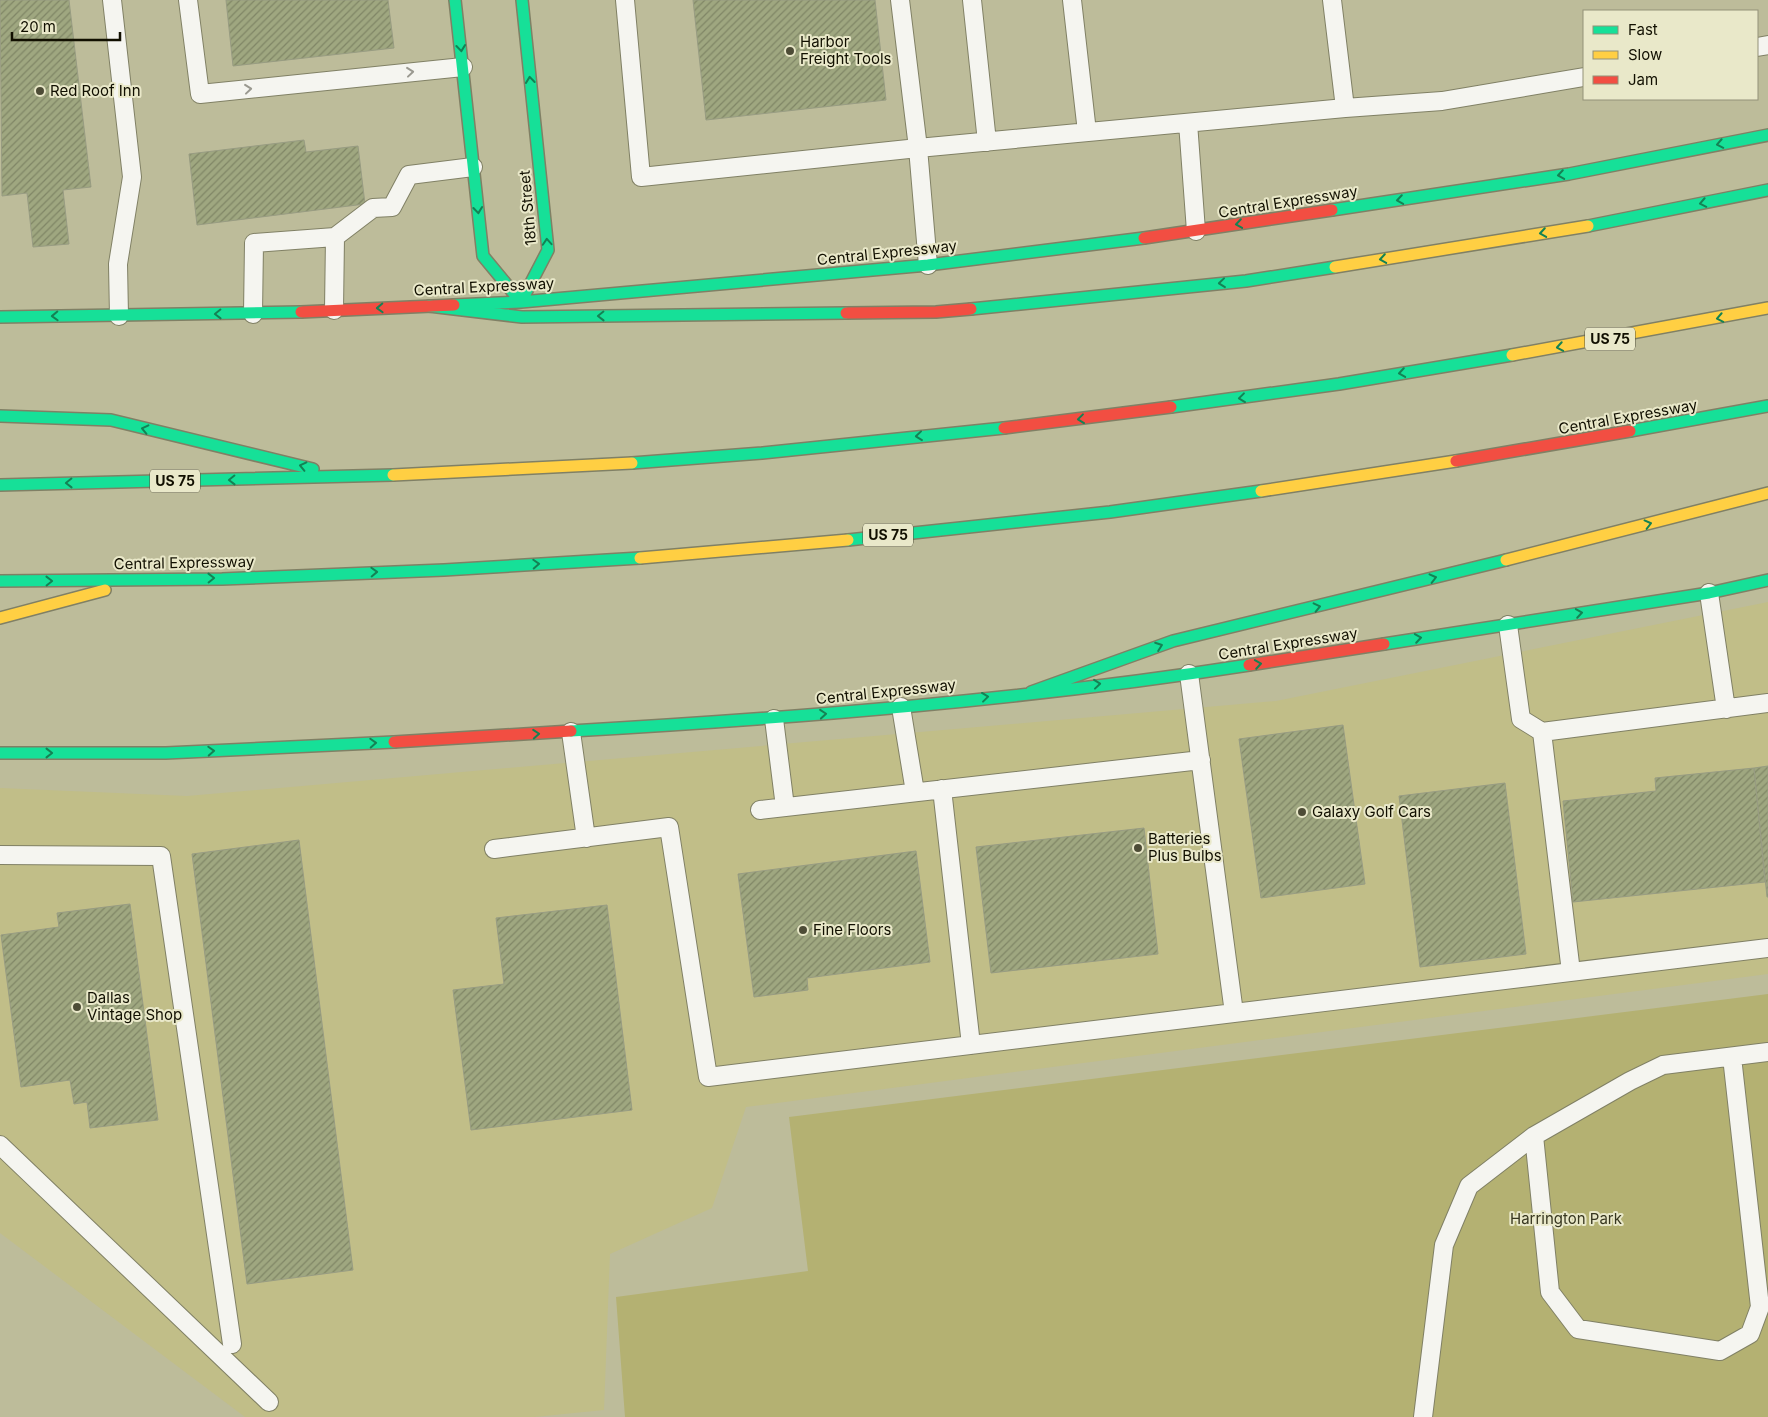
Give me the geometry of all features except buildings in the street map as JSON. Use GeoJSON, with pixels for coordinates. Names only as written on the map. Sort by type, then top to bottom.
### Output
{"type":"FeatureCollection","features":[{"type":"Feature","properties":{"kind":"main road"},"geometry":{"type":"LineString","coordinates":[[455,0],[483,256],[521,302]]}},
{"type":"Feature","properties":{"kind":"main road","name":"18th Street"},"geometry":{"type":"LineString","coordinates":[[521,302],[548,250],[522,0]]}},
{"type":"Feature","properties":{"kind":"main road","name":"Central Expressway"},"geometry":{"type":"LineString","coordinates":[[0,317],[252,314],[521,302],[928,265],[1196,231],[1569,174],[1768,135]]}},
{"type":"Feature","properties":{"kind":"main road"},"geometry":{"type":"LineString","coordinates":[[429,306],[522,317],[936,312],[1246,281],[1597,224],[1768,190]]}},
{"type":"Feature","properties":{"kind":"main road","name":"US 75"},"geometry":{"type":"LineString","coordinates":[[0,485],[350,478],[619,464],[841,444],[1066,421],[1260,396],[1642,333],[1768,308]]}},
{"type":"Feature","properties":{"kind":"main road","name":"Central Expressway"},"geometry":{"type":"LineString","coordinates":[[0,581],[146,580],[408,570],[584,560],[797,544],[1056,518],[1186,502],[1445,464],[1768,406]]}},
{"type":"Feature","properties":{"kind":"main road"},"geometry":{"type":"LineString","coordinates":[[0,416],[111,420],[350,478]]}},
{"type":"Feature","properties":{"kind":"main road"},"geometry":{"type":"LineString","coordinates":[[1031,692],[1173,641],[1352,599],[1768,493]]}},
{"type":"Feature","properties":{"kind":"main road"},"geometry":{"type":"LineString","coordinates":[[0,618],[146,580]]}},
{"type":"Feature","properties":{"kind":"main road","name":"Central Expressway"},"geometry":{"type":"LineString","coordinates":[[0,753],[166,753],[571,732],[774,719],[901,707],[1189,674],[1709,593],[1768,580]]}},
{"type":"Feature","properties":{"kind":"lane"},"geometry":{"type":"LineString","coordinates":[[112,0],[132,177],[118,264],[119,316]]}},
{"type":"Feature","properties":{"kind":"lane"},"geometry":{"type":"LineString","coordinates":[[188,0],[200,94],[463,67]]}},
{"type":"Feature","properties":{"kind":"lane"},"geometry":{"type":"LineString","coordinates":[[625,0],[642,177],[918,148],[1345,108],[1442,101],[1583,77]]}},
{"type":"Feature","properties":{"kind":"lane"},"geometry":{"type":"LineString","coordinates":[[900,0],[918,148],[928,265]]}},
{"type":"Feature","properties":{"kind":"lane"},"geometry":{"type":"LineString","coordinates":[[972,0],[987,142]]}},
{"type":"Feature","properties":{"kind":"lane"},"geometry":{"type":"LineString","coordinates":[[1072,0],[1087,132]]}},
{"type":"Feature","properties":{"kind":"lane"},"geometry":{"type":"LineString","coordinates":[[1332,0],[1345,108]]}},
{"type":"Feature","properties":{"kind":"lane"},"geometry":{"type":"LineString","coordinates":[[1188,123],[1196,231]]}},
{"type":"Feature","properties":{"kind":"lane"},"geometry":{"type":"LineString","coordinates":[[252,314],[254,242],[335,237],[373,208],[392,208],[409,175],[473,167]]}},
{"type":"Feature","properties":{"kind":"lane"},"geometry":{"type":"LineString","coordinates":[[334,310],[335,237]]}},
{"type":"Feature","properties":{"kind":"lane"},"geometry":{"type":"LineString","coordinates":[[1709,593],[1726,709]]}},
{"type":"Feature","properties":{"kind":"lane"},"geometry":{"type":"LineString","coordinates":[[1508,624],[1521,719],[1542,732],[1768,703]]}},
{"type":"Feature","properties":{"kind":"lane"},"geometry":{"type":"LineString","coordinates":[[1189,674],[1234,1013]]}},
{"type":"Feature","properties":{"kind":"lane"},"geometry":{"type":"LineString","coordinates":[[901,707],[915,792]]}},
{"type":"Feature","properties":{"kind":"lane"},"geometry":{"type":"LineString","coordinates":[[774,719],[785,807]]}},
{"type":"Feature","properties":{"kind":"lane"},"geometry":{"type":"LineString","coordinates":[[571,732],[586,838]]}},
{"type":"Feature","properties":{"kind":"lane"},"geometry":{"type":"LineString","coordinates":[[1542,732],[1571,972]]}},
{"type":"Feature","properties":{"kind":"lane"},"geometry":{"type":"LineString","coordinates":[[760,810],[1201,760]]}},
{"type":"Feature","properties":{"kind":"lane"},"geometry":{"type":"LineString","coordinates":[[942,789],[971,1045]]}},
{"type":"Feature","properties":{"kind":"lane"},"geometry":{"type":"LineString","coordinates":[[494,849],[669,827],[708,1077],[1768,948]]}},
{"type":"Feature","properties":{"kind":"lane"},"geometry":{"type":"LineString","coordinates":[[0,855],[161,856],[232,1344]]}},
{"type":"Feature","properties":{"kind":"lane"},"geometry":{"type":"LineString","coordinates":[[1423,1417],[1444,1245],[1469,1186],[1534,1136],[1630,1081],[1663,1065],[1768,1052]]}},
{"type":"Feature","properties":{"kind":"lane"},"geometry":{"type":"LineString","coordinates":[[1534,1136],[1550,1292],[1578,1329],[1720,1351],[1750,1334],[1760,1307],[1732,1057]]}},
{"type":"Feature","properties":{"kind":"lane"},"geometry":{"type":"LineString","coordinates":[[0,1144],[269,1402]]}},
{"type":"Feature","properties":{"kind":"shaded area"},"geometry":{"type":"Polygon","coordinates":[[[1768,602],[1768,974],[746,1107],[712,1208],[610,1254],[604,1410],[534,1417],[245,1417],[0,1233],[0,788],[187,796],[1276,701],[1768,602]]]}},
{"type":"Feature","properties":{"kind":"green space","name":"Harrington Park"},"geometry":{"type":"Polygon","coordinates":[[[1768,994],[1768,1417],[625,1417],[616,1297],[808,1271],[789,1117],[1768,994]]]}},
{"type":"Feature","properties":{"kind":"traffic: fast"},"geometry":{"type":"LineString","coordinates":[[455,0],[483,256],[521,302],[548,250],[522,0]]}},
{"type":"Feature","properties":{"kind":"traffic: fast"},"geometry":{"type":"LineString","coordinates":[[1332,210],[1569,174],[1768,135]]}},
{"type":"Feature","properties":{"kind":"traffic: fast"},"geometry":{"type":"LineString","coordinates":[[1588,226],[1768,190]]}},
{"type":"Feature","properties":{"kind":"traffic: fast"},"geometry":{"type":"LineString","coordinates":[[454,305],[521,302],[928,265],[1144,238]]}},
{"type":"Feature","properties":{"kind":"traffic: fast"},"geometry":{"type":"LineString","coordinates":[[971,309],[1246,281],[1335,267]]}},
{"type":"Feature","properties":{"kind":"traffic: fast"},"geometry":{"type":"LineString","coordinates":[[429,306],[522,317],[846,313]]}},
{"type":"Feature","properties":{"kind":"traffic: fast"},"geometry":{"type":"LineString","coordinates":[[0,317],[301,312]]}},
{"type":"Feature","properties":{"kind":"traffic: fast"},"geometry":{"type":"LineString","coordinates":[[1171,407],[1339,384],[1512,355]]}},
{"type":"Feature","properties":{"kind":"traffic: fast"},"geometry":{"type":"LineString","coordinates":[[1630,431],[1768,406]]}},
{"type":"Feature","properties":{"kind":"traffic: fast"},"geometry":{"type":"LineString","coordinates":[[0,416],[111,420],[313,469]]}},
{"type":"Feature","properties":{"kind":"traffic: fast"},"geometry":{"type":"LineString","coordinates":[[632,463],[762,453],[1004,428]]}},
{"type":"Feature","properties":{"kind":"traffic: fast"},"geometry":{"type":"LineString","coordinates":[[0,485],[393,475]]}},
{"type":"Feature","properties":{"kind":"traffic: fast"},"geometry":{"type":"LineString","coordinates":[[848,540],[1110,512],[1261,491]]}},
{"type":"Feature","properties":{"kind":"traffic: fast"},"geometry":{"type":"LineString","coordinates":[[0,581],[222,579],[444,570],[640,558]]}},
{"type":"Feature","properties":{"kind":"traffic: fast"},"geometry":{"type":"LineString","coordinates":[[1031,692],[1173,641],[1506,560]]}},
{"type":"Feature","properties":{"kind":"traffic: fast"},"geometry":{"type":"LineString","coordinates":[[1384,644],[1709,593],[1768,580]]}},
{"type":"Feature","properties":{"kind":"traffic: fast"},"geometry":{"type":"LineString","coordinates":[[571,731],[826,714],[995,698],[1249,665]]}},
{"type":"Feature","properties":{"kind":"traffic: fast"},"geometry":{"type":"LineString","coordinates":[[0,753],[166,753],[394,742]]}},
{"type":"Feature","properties":{"kind":"traffic: slow"},"geometry":{"type":"LineString","coordinates":[[1335,267],[1588,226]]}},
{"type":"Feature","properties":{"kind":"traffic: slow"},"geometry":{"type":"LineString","coordinates":[[1512,355],[1768,308]]}},
{"type":"Feature","properties":{"kind":"traffic: slow"},"geometry":{"type":"LineString","coordinates":[[1261,491],[1456,461]]}},
{"type":"Feature","properties":{"kind":"traffic: slow"},"geometry":{"type":"LineString","coordinates":[[393,475],[632,463]]}},
{"type":"Feature","properties":{"kind":"traffic: slow"},"geometry":{"type":"LineString","coordinates":[[1506,560],[1768,493]]}},
{"type":"Feature","properties":{"kind":"traffic: slow"},"geometry":{"type":"LineString","coordinates":[[640,558],[848,540]]}},
{"type":"Feature","properties":{"kind":"traffic: slow"},"geometry":{"type":"LineString","coordinates":[[0,618],[105,590]]}},
{"type":"Feature","properties":{"kind":"traffic: jam"},"geometry":{"type":"LineString","coordinates":[[1144,238],[1332,210]]}},
{"type":"Feature","properties":{"kind":"traffic: jam"},"geometry":{"type":"LineString","coordinates":[[301,312],[454,305]]}},
{"type":"Feature","properties":{"kind":"traffic: jam"},"geometry":{"type":"LineString","coordinates":[[846,313],[936,312],[971,309]]}},
{"type":"Feature","properties":{"kind":"traffic: jam"},"geometry":{"type":"LineString","coordinates":[[1004,428],[1171,407]]}},
{"type":"Feature","properties":{"kind":"traffic: jam"},"geometry":{"type":"LineString","coordinates":[[1456,461],[1630,431]]}},
{"type":"Feature","properties":{"kind":"traffic: jam"},"geometry":{"type":"LineString","coordinates":[[1249,665],[1384,644]]}},
{"type":"Feature","properties":{"kind":"traffic: jam"},"geometry":{"type":"LineString","coordinates":[[394,742],[571,731]]}},
{"type":"Feature","properties":{"kind":"place","name":"Harbor Freight Tools"},"geometry":{"type":"Point","coordinates":[790,51]}},
{"type":"Feature","properties":{"kind":"place","name":"Red Roof Inn"},"geometry":{"type":"Point","coordinates":[40,91]}},
{"type":"Feature","properties":{"kind":"place","name":"Galaxy Golf Cars"},"geometry":{"type":"Point","coordinates":[1302,812]}},
{"type":"Feature","properties":{"kind":"place","name":"Batteries Plus Bulbs"},"geometry":{"type":"Point","coordinates":[1138,848]}},
{"type":"Feature","properties":{"kind":"place","name":"Fine Floors"},"geometry":{"type":"Point","coordinates":[803,930]}},
{"type":"Feature","properties":{"kind":"place","name":"Dallas Vintage Shop"},"geometry":{"type":"Point","coordinates":[77,1007]}}]}
